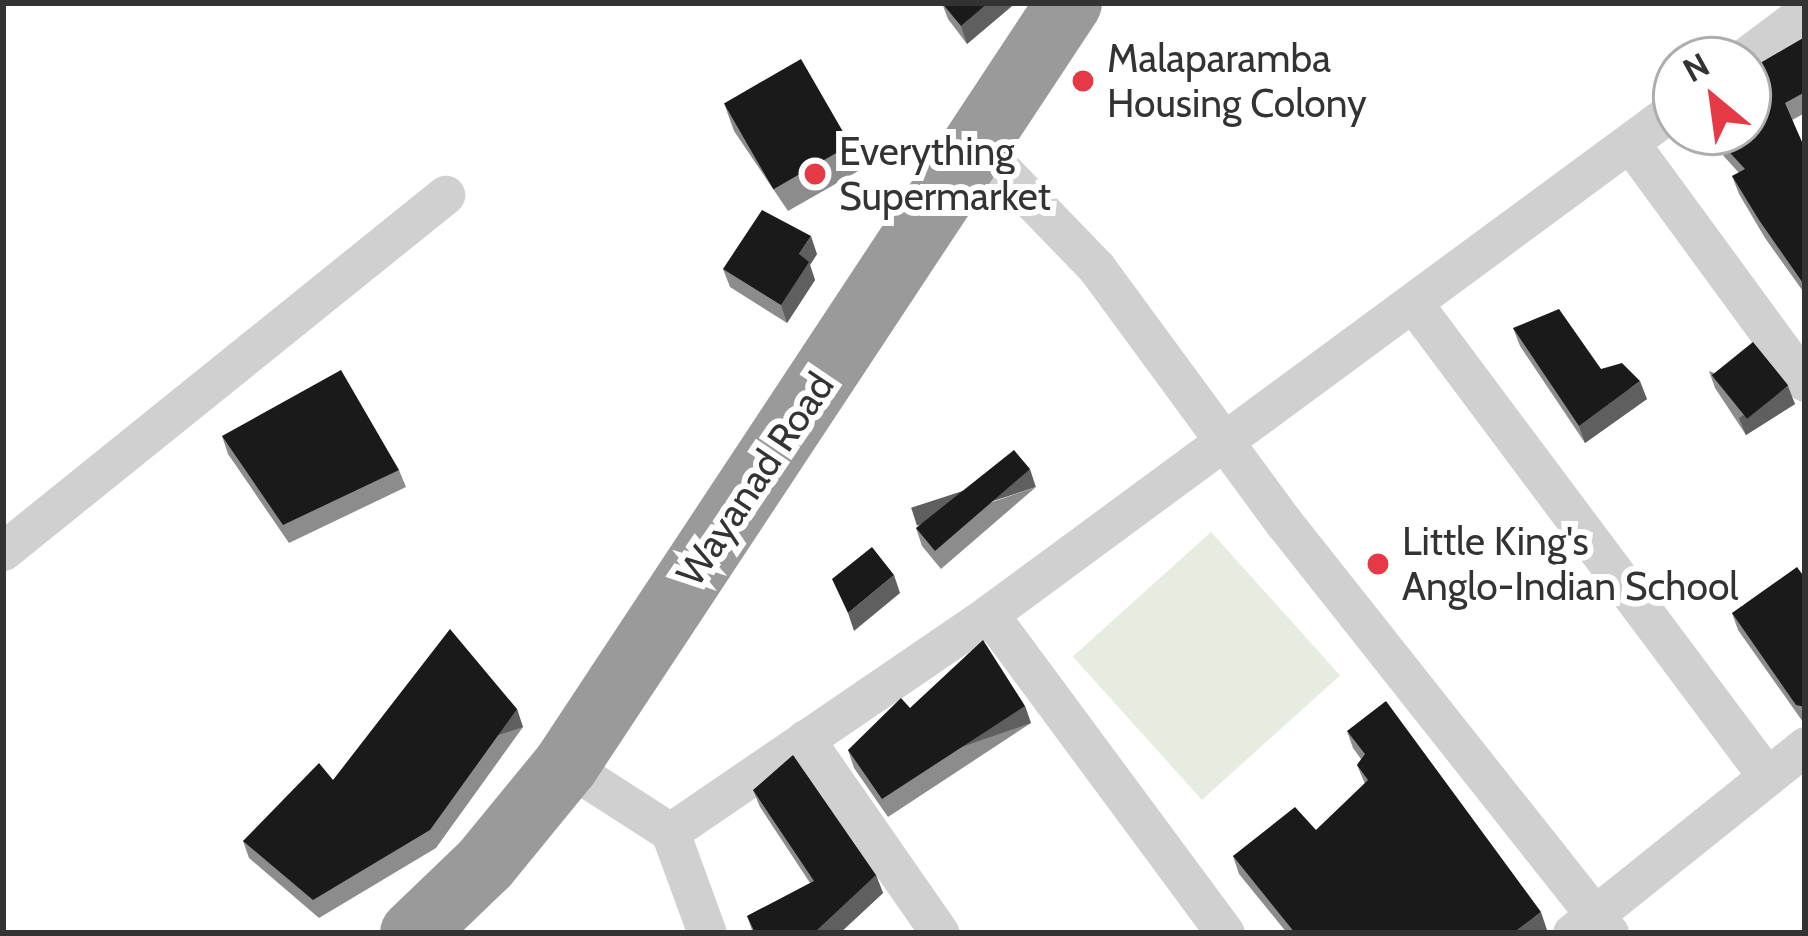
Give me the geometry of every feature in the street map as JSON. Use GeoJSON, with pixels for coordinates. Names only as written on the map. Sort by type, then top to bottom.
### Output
{"type":"FeatureCollection","features":[{"type":"Feature","properties":{"kind":"highway","name":"Wayanad Road"},"geometry":{"type":"LineString","coordinates":[[412,933],[485,864],[566,765],[1069,3]]}},
{"type":"Feature","properties":{"kind":"street"},"geometry":{"type":"LineString","coordinates":[[1772,37],[1805,12]]}},
{"type":"Feature","properties":{"kind":"street"},"geometry":{"type":"LineString","coordinates":[[670,832],[989,614],[1220,437],[1413,303],[1652,127]]}},
{"type":"Feature","properties":{"kind":"street"},"geometry":{"type":"LineString","coordinates":[[1630,143],[1805,382]]}},
{"type":"Feature","properties":{"kind":"street"},"geometry":{"type":"LineString","coordinates":[[978,145],[1096,267],[1593,927],[1805,746]]}},
{"type":"Feature","properties":{"kind":"street"},"geometry":{"type":"LineString","coordinates":[[3,551],[445,195]]}},
{"type":"Feature","properties":{"kind":"street"},"geometry":{"type":"LineString","coordinates":[[1413,303],[1766,775]]}},
{"type":"Feature","properties":{"kind":"street"},"geometry":{"type":"LineString","coordinates":[[989,614],[1225,933]]}},
{"type":"Feature","properties":{"kind":"street"},"geometry":{"type":"LineString","coordinates":[[805,739],[940,933]]}},
{"type":"Feature","properties":{"kind":"street"},"geometry":{"type":"LineString","coordinates":[[566,765],[670,832],[706,933]]}},
{"type":"Feature","properties":{"kind":"shaded area"},"geometry":{"type":"Polygon","coordinates":[[[1211,532],[1340,675],[1202,800],[1073,656],[1211,532]]]}},
{"type":"Feature","properties":{"kind":"building"},"geometry":{"type":"Polygon","coordinates":[[[942,3],[988,3],[961,26],[942,3]]]}},
{"type":"Feature","properties":{"kind":"building"},"geometry":{"type":"Polygon","coordinates":[[[1805,37],[1805,92],[1785,103],[1805,149],[1805,286],[1732,176],[1745,169],[1733,156],[1772,156],[1772,56],[1805,37]]]}},
{"type":"Feature","properties":{"kind":"building"},"geometry":{"type":"Polygon","coordinates":[[[801,59],[850,145],[773,189],[724,104],[801,59]]]}},
{"type":"Feature","properties":{"kind":"building"},"geometry":{"type":"Polygon","coordinates":[[[762,210],[811,236],[799,254],[809,262],[781,305],[723,269],[762,210]]]}},
{"type":"Feature","properties":{"kind":"building"},"geometry":{"type":"Polygon","coordinates":[[[1559,309],[1601,369],[1622,363],[1640,381],[1579,426],[1513,328],[1559,309]]]}},
{"type":"Feature","properties":{"kind":"building"},"geometry":{"type":"Polygon","coordinates":[[[1753,342],[1788,386],[1747,419],[1712,375],[1753,342]]]}},
{"type":"Feature","properties":{"kind":"building"},"geometry":{"type":"Polygon","coordinates":[[[341,370],[399,470],[283,525],[222,436],[341,370]]]}},
{"type":"Feature","properties":{"kind":"building"},"geometry":{"type":"Polygon","coordinates":[[[1014,450],[1030,469],[935,551],[916,528],[1014,450]]]}},
{"type":"Feature","properties":{"kind":"building"},"geometry":{"type":"Polygon","coordinates":[[[872,547],[894,575],[848,613],[832,579],[872,547]]]}},
{"type":"Feature","properties":{"kind":"building"},"geometry":{"type":"Polygon","coordinates":[[[1797,567],[1805,578],[1805,707],[1796,705],[1732,613],[1797,567]]]}},
{"type":"Feature","properties":{"kind":"building"},"geometry":{"type":"Polygon","coordinates":[[[450,629],[517,709],[430,830],[313,900],[243,841],[319,763],[333,780],[450,629]]]}},
{"type":"Feature","properties":{"kind":"building"},"geometry":{"type":"Polygon","coordinates":[[[983,640],[1025,706],[882,799],[848,750],[901,698],[910,708],[983,640]]]}},
{"type":"Feature","properties":{"kind":"building"},"geometry":{"type":"Polygon","coordinates":[[[1386,701],[1541,912],[1513,933],[1295,933],[1233,856],[1295,807],[1316,830],[1368,780],[1357,765],[1365,754],[1347,731],[1386,701]]]}},
{"type":"Feature","properties":{"kind":"building"},"geometry":{"type":"Polygon","coordinates":[[[793,755],[876,875],[814,933],[755,933],[747,916],[814,881],[753,790],[793,755]]]}},
{"type":"Feature","properties":{"kind":"place","name":"Malaparamba Housing Colony"},"geometry":{"type":"Point","coordinates":[1083,81]}},
{"type":"Feature","properties":{"kind":"place","name":"Everything Supermarket"},"geometry":{"type":"Point","coordinates":[815,174]}},
{"type":"Feature","properties":{"kind":"place","name":"Little King's Anglo-Indian School"},"geometry":{"type":"Point","coordinates":[1378,564]}}]}
